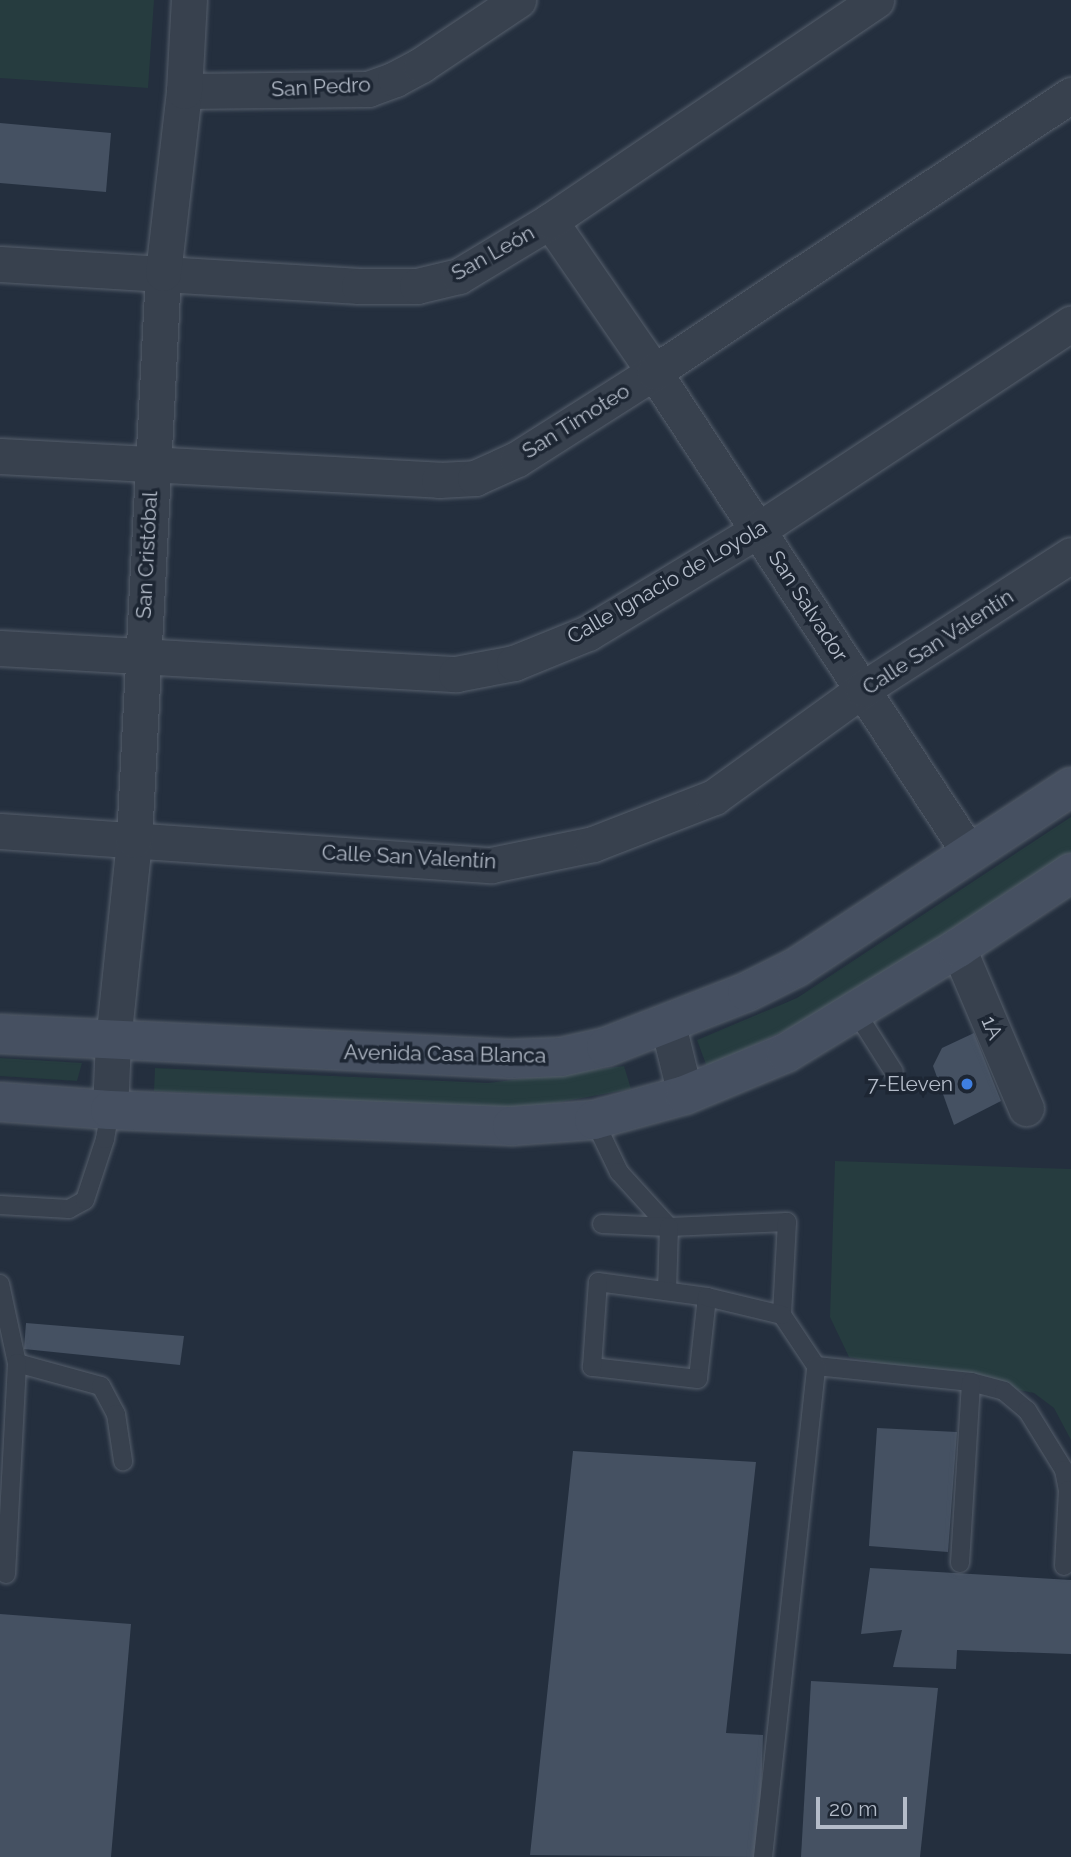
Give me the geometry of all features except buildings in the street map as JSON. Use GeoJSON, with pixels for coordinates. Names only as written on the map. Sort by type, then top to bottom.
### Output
{"type":"FeatureCollection","features":[{"type":"Feature","properties":{"kind":"street","name":"San Cristóbal"},"geometry":{"type":"LineString","coordinates":[[110,1110],[113,1041],[134,840],[151,465],[163,273],[184,90],[189,0]]}},
{"type":"Feature","properties":{"kind":"street","name":"San Pedro"},"geometry":{"type":"LineString","coordinates":[[184,90],[368,89],[421,65],[518,0]]}},
{"type":"Feature","properties":{"kind":"street","name":"San León"},"geometry":{"type":"LineString","coordinates":[[0,264],[359,286],[417,286],[459,276],[550,221],[876,0]]}},
{"type":"Feature","properties":{"kind":"street","name":"San Timoteo"},"geometry":{"type":"LineString","coordinates":[[0,456],[439,480],[475,478],[517,459],[654,372],[1071,95]]}},
{"type":"Feature","properties":{"kind":"street","name":"San Salvador"},"geometry":{"type":"LineString","coordinates":[[550,221],[654,372],[970,854]]}},
{"type":"Feature","properties":{"kind":"street","name":"Calle Ignacio de Loyola"},"geometry":{"type":"LineString","coordinates":[[0,648],[456,674],[514,663],[587,633],[758,530],[1071,324]]}},
{"type":"Feature","properties":{"kind":"street","name":"Calle San Valentín"},"geometry":{"type":"LineString","coordinates":[[0,831],[491,865],[593,844],[714,797],[863,689],[1071,555]]}},
{"type":"Feature","properties":{"kind":"street","name":"Avenida Casa Blanca"},"geometry":{"type":"LineString","coordinates":[[0,1034],[511,1059],[561,1057],[606,1047],[668,1025],[797,967],[1071,788]]}},
{"type":"Feature","properties":{"kind":"street"},"geometry":{"type":"LineString","coordinates":[[0,1102],[110,1110],[513,1126],[594,1120],[685,1095],[786,1053],[958,948],[1071,873]]}},
{"type":"Feature","properties":{"kind":"street","name":"1A"},"geometry":{"type":"LineString","coordinates":[[958,948],[1026,1108]]}},
{"type":"Feature","properties":{"kind":"street"},"geometry":{"type":"LineString","coordinates":[[668,1025],[685,1095]]}},
{"type":"Feature","properties":{"kind":"lane"},"geometry":{"type":"LineString","coordinates":[[856,1012],[894,1072]]}},
{"type":"Feature","properties":{"kind":"lane"},"geometry":{"type":"LineString","coordinates":[[0,1205],[69,1209],[85,1200],[105,1139],[110,1110]]}},
{"type":"Feature","properties":{"kind":"lane"},"geometry":{"type":"LineString","coordinates":[[594,1120],[619,1172],[669,1227],[667,1289]]}},
{"type":"Feature","properties":{"kind":"lane"},"geometry":{"type":"LineString","coordinates":[[601,1224],[669,1227],[786,1222],[782,1315],[816,1366],[763,1857]]}},
{"type":"Feature","properties":{"kind":"lane"},"geometry":{"type":"LineString","coordinates":[[707,1297],[698,1379],[592,1367],[598,1282],[667,1289],[707,1297],[782,1315]]}},
{"type":"Feature","properties":{"kind":"lane"},"geometry":{"type":"LineString","coordinates":[[0,1284],[17,1363],[6,1574]]}},
{"type":"Feature","properties":{"kind":"lane"},"geometry":{"type":"LineString","coordinates":[[17,1363],[101,1386],[116,1415],[122,1461]]}},
{"type":"Feature","properties":{"kind":"lane"},"geometry":{"type":"LineString","coordinates":[[816,1366],[971,1382],[1004,1391],[1027,1410],[1064,1469],[1068,1490],[1064,1566]]}},
{"type":"Feature","properties":{"kind":"lane"},"geometry":{"type":"LineString","coordinates":[[960,1563],[971,1382]]}},
{"type":"Feature","properties":{"kind":"green space"},"geometry":{"type":"Polygon","coordinates":[[[0,0],[154,0],[148,88],[0,78],[0,0]]]}},
{"type":"Feature","properties":{"kind":"green space"},"geometry":{"type":"Polygon","coordinates":[[[1071,817],[1071,854],[846,1002],[707,1067],[697,1040],[797,998],[1071,817]]]}},
{"type":"Feature","properties":{"kind":"green space"},"geometry":{"type":"Polygon","coordinates":[[[0,1058],[82,1063],[77,1081],[0,1076],[0,1058]]]}},
{"type":"Feature","properties":{"kind":"green space"},"geometry":{"type":"Polygon","coordinates":[[[624,1066],[631,1089],[522,1109],[154,1091],[155,1068],[488,1083],[624,1066]]]}},
{"type":"Feature","properties":{"kind":"green space"},"geometry":{"type":"Polygon","coordinates":[[[835,1161],[1071,1169],[1071,1440],[1054,1408],[1034,1393],[849,1357],[830,1317],[835,1161]]]}},
{"type":"Feature","properties":{"kind":"place","name":"7-Eleven"},"geometry":{"type":"Point","coordinates":[967,1084]}}]}
